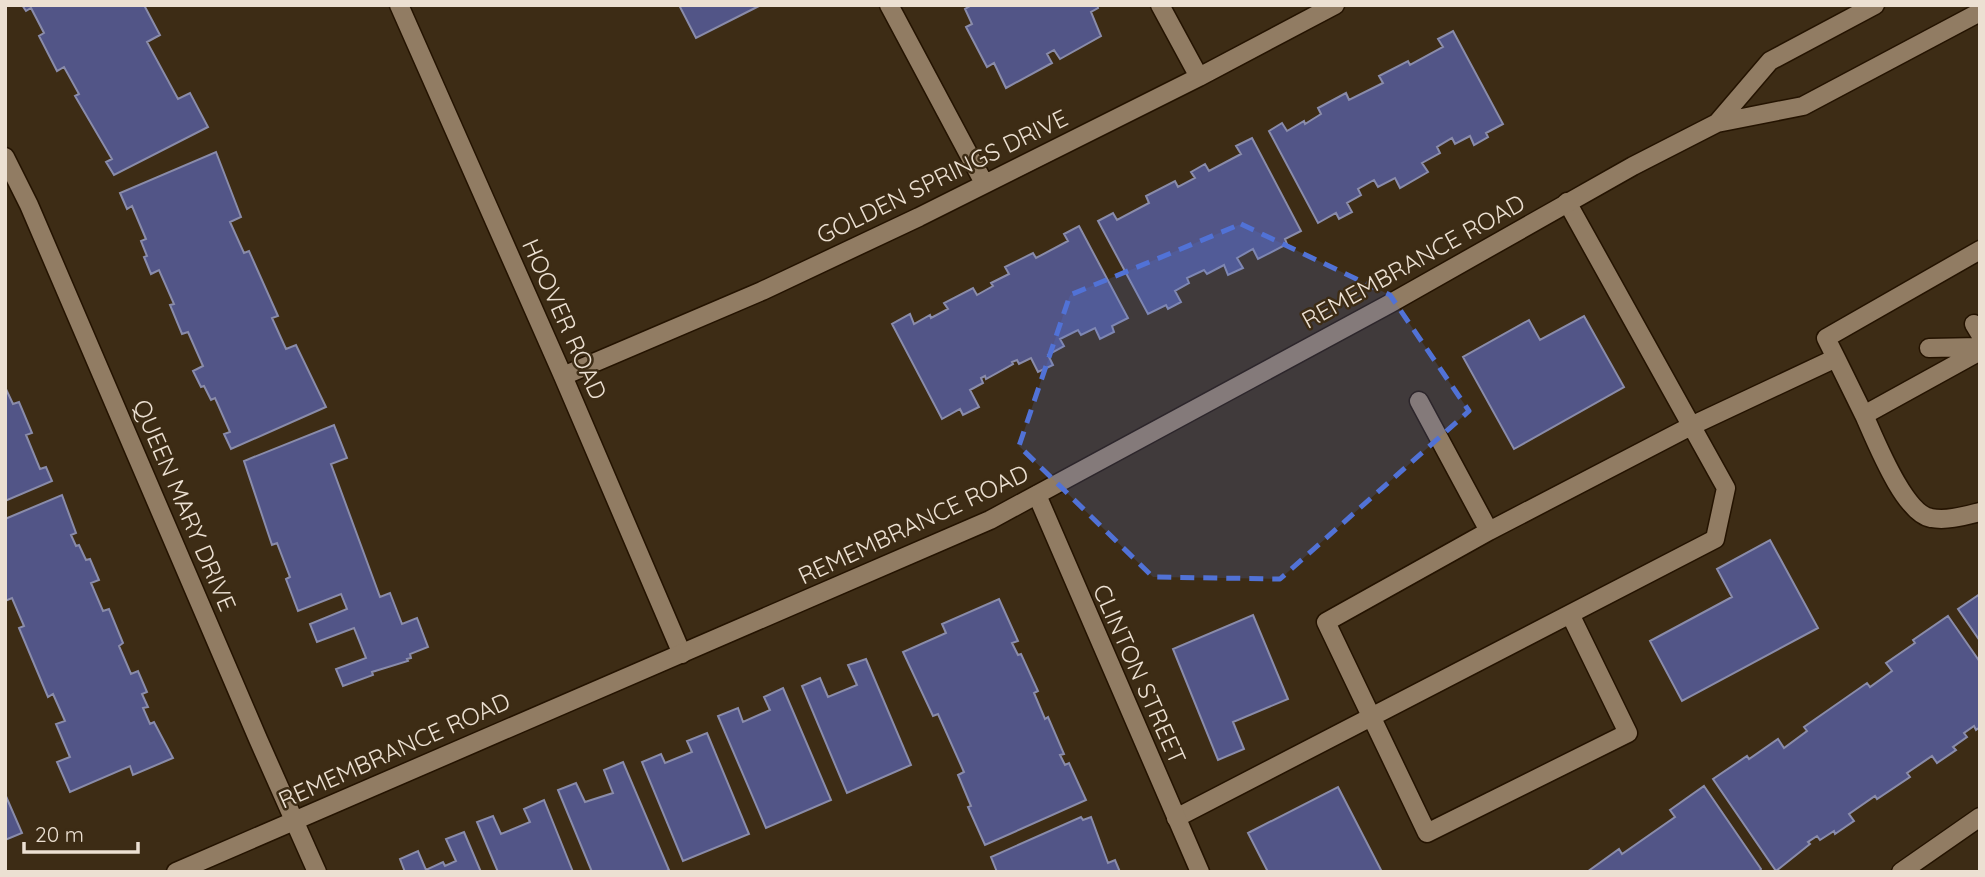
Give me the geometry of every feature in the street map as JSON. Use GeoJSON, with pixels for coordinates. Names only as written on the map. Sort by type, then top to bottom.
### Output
{"type":"FeatureCollection","features":[{"type":"Feature","properties":{"kind":"street","name":"HOOVER ROAD"},"geometry":{"type":"LineString","coordinates":[[400,5],[564,376],[682,654]]}},
{"type":"Feature","properties":{"kind":"street"},"geometry":{"type":"LineString","coordinates":[[889,5],[984,183]]}},
{"type":"Feature","properties":{"kind":"street"},"geometry":{"type":"LineString","coordinates":[[1160,5],[1199,77]]}},
{"type":"Feature","properties":{"kind":"street","name":"GOLDEN SPRINGS DRIVE"},"geometry":{"type":"LineString","coordinates":[[564,376],[762,291],[919,218],[1199,77],[1335,5]]}},
{"type":"Feature","properties":{"kind":"street","name":"REMEMBRANCE ROAD"},"geometry":{"type":"LineString","coordinates":[[1717,122],[1770,61],[1875,5]]}},
{"type":"Feature","properties":{"kind":"street","name":"REMEMBRANCE ROAD"},"geometry":{"type":"LineString","coordinates":[[176,872],[990,520],[1391,303],[1567,202],[1717,122],[1803,106],[1980,12]]}},
{"type":"Feature","properties":{"kind":"street","name":"QUEEN MARY DRIVE"},"geometry":{"type":"LineString","coordinates":[[5,158],[35,217],[317,872]]}},
{"type":"Feature","properties":{"kind":"street"},"geometry":{"type":"LineString","coordinates":[[1176,818],[1715,539],[1726,488],[1567,202]]}},
{"type":"Feature","properties":{"kind":"street"},"geometry":{"type":"LineString","coordinates":[[1908,307],[1947,279],[1980,250]]}},
{"type":"Feature","properties":{"kind":"street"},"geometry":{"type":"LineString","coordinates":[[1980,264],[1826,338],[1901,492],[1916,509],[1928,518],[1953,518],[1980,512]]}},
{"type":"Feature","properties":{"kind":"street"},"geometry":{"type":"LineString","coordinates":[[1929,348],[1980,349]]}},
{"type":"Feature","properties":{"kind":"street"},"geometry":{"type":"LineString","coordinates":[[1864,415],[1980,349]]}},
{"type":"Feature","properties":{"kind":"street"},"geometry":{"type":"LineString","coordinates":[[1570,614],[1628,733],[1427,833],[1326,622],[1489,531],[1691,426],[1836,358]]}},
{"type":"Feature","properties":{"kind":"street"},"geometry":{"type":"LineString","coordinates":[[1419,401],[1489,531]]}},
{"type":"Feature","properties":{"kind":"street","name":"CLINTON STREET"},"geometry":{"type":"LineString","coordinates":[[1037,495],[1200,872]]}},
{"type":"Feature","properties":{"kind":"street"},"geometry":{"type":"LineString","coordinates":[[1901,872],[1980,817]]}},
{"type":"Feature","properties":{"kind":"highlighted area"},"geometry":{"type":"Polygon","coordinates":[[[1241,224],[1390,295],[1469,411],[1280,579],[1153,577],[1019,446],[1070,295],[1241,224]]]}},
{"type":"Feature","properties":{"kind":"building"},"geometry":{"type":"Polygon","coordinates":[[[22,5],[144,5],[160,35],[147,42],[178,99],[190,93],[208,127],[114,175],[106,162],[112,159],[75,96],[79,94],[64,67],[57,71],[39,36],[44,33],[31,8],[26,11],[22,5]]]}},
{"type":"Feature","properties":{"kind":"building"},"geometry":{"type":"Polygon","coordinates":[[[679,5],[761,5],[696,38],[679,5]]]}},
{"type":"Feature","properties":{"kind":"building"},"geometry":{"type":"Polygon","coordinates":[[[972,5],[1097,5],[1098,8],[1091,12],[1101,36],[1060,59],[1054,50],[1047,54],[1052,63],[1006,88],[994,63],[987,67],[966,27],[972,24],[965,9],[972,5]]]}},
{"type":"Feature","properties":{"kind":"building"},"geometry":{"type":"Polygon","coordinates":[[[1453,31],[1503,124],[1486,133],[1488,137],[1474,145],[1470,136],[1455,144],[1452,138],[1437,147],[1440,153],[1422,163],[1428,172],[1400,188],[1395,178],[1378,187],[1374,180],[1358,189],[1361,195],[1347,203],[1352,212],[1339,219],[1336,213],[1318,223],[1269,131],[1282,123],[1287,131],[1304,121],[1305,124],[1321,114],[1318,108],[1346,93],[1349,100],[1383,83],[1379,76],[1408,61],[1410,65],[1443,47],[1438,39],[1453,31]]]}},
{"type":"Feature","properties":{"kind":"building"},"geometry":{"type":"Polygon","coordinates":[[[1252,138],[1301,231],[1285,239],[1287,244],[1258,259],[1253,249],[1237,258],[1243,268],[1228,275],[1224,265],[1207,274],[1204,270],[1187,278],[1189,283],[1175,291],[1181,302],[1168,309],[1166,305],[1148,314],[1098,221],[1113,213],[1117,220],[1149,203],[1146,196],[1175,181],[1178,187],[1195,178],[1191,172],[1205,164],[1209,171],[1241,154],[1236,146],[1252,138]]]}},
{"type":"Feature","properties":{"kind":"building"},"geometry":{"type":"Polygon","coordinates":[[[216,152],[241,217],[230,222],[244,253],[249,251],[278,316],[272,318],[286,349],[296,345],[326,407],[231,449],[224,434],[230,432],[215,398],[211,400],[193,371],[203,366],[188,332],[182,334],[170,305],[174,304],[159,270],[151,274],[141,241],[146,239],[132,206],[127,209],[120,193],[216,152]]]}},
{"type":"Feature","properties":{"kind":"building"},"geometry":{"type":"Polygon","coordinates":[[[1079,226],[1128,318],[1112,326],[1114,332],[1100,339],[1095,328],[1081,335],[1078,330],[1060,339],[1064,346],[1048,355],[1053,365],[1038,372],[1031,358],[1019,364],[1017,360],[1012,362],[1013,364],[986,379],[985,376],[981,378],[983,383],[970,390],[979,407],[963,415],[960,409],[942,419],[892,324],[910,314],[914,324],[930,315],[931,318],[948,309],[944,303],[973,288],[977,295],[993,286],[991,283],[1009,274],[1005,267],[1033,253],[1036,258],[1068,241],[1064,234],[1079,226]]]}},
{"type":"Feature","properties":{"kind":"building"},"geometry":{"type":"Polygon","coordinates":[[[1584,316],[1624,387],[1514,449],[1463,357],[1529,320],[1540,340],[1584,316]]]}},
{"type":"Feature","properties":{"kind":"building"},"geometry":{"type":"Polygon","coordinates":[[[5,387],[13,404],[19,402],[32,433],[26,435],[40,469],[46,467],[52,481],[5,501],[5,387]]]}},
{"type":"Feature","properties":{"kind":"building"},"geometry":{"type":"Polygon","coordinates":[[[334,425],[347,458],[331,464],[380,597],[390,593],[402,624],[417,618],[428,647],[410,654],[408,661],[372,672],[373,675],[343,686],[336,669],[366,658],[354,628],[317,642],[310,624],[347,609],[341,594],[298,611],[286,579],[290,577],[277,543],[272,545],[244,461],[334,425]]]}},
{"type":"Feature","properties":{"kind":"building"},"geometry":{"type":"Polygon","coordinates":[[[62,495],[76,533],[71,535],[86,560],[90,559],[99,580],[91,583],[103,611],[109,609],[123,643],[119,646],[131,674],[138,671],[147,692],[142,694],[148,707],[143,708],[150,724],[154,722],[173,758],[133,775],[130,766],[70,792],[57,762],[70,757],[56,724],[65,721],[53,694],[48,697],[19,628],[24,626],[12,598],[5,601],[5,519],[62,495]]]}},
{"type":"Feature","properties":{"kind":"building"},"geometry":{"type":"Polygon","coordinates":[[[1770,540],[1818,628],[1682,701],[1650,641],[1732,597],[1717,569],[1770,540]]]}},
{"type":"Feature","properties":{"kind":"building"},"geometry":{"type":"Polygon","coordinates":[[[1980,594],[1980,641],[1958,609],[1980,594]]]}},
{"type":"Feature","properties":{"kind":"building"},"geometry":{"type":"Polygon","coordinates":[[[999,599],[1018,641],[1012,643],[1018,655],[1021,654],[1038,691],[1034,693],[1045,719],[1048,717],[1064,754],[1060,755],[1065,765],[1069,763],[1086,800],[985,845],[968,807],[971,806],[958,775],[964,772],[938,714],[933,716],[903,652],[946,633],[942,624],[999,599]]]}},
{"type":"Feature","properties":{"kind":"building"},"geometry":{"type":"Polygon","coordinates":[[[1253,615],[1288,699],[1233,722],[1244,749],[1218,760],[1173,649],[1253,615]]]}},
{"type":"Feature","properties":{"kind":"building"},"geometry":{"type":"Polygon","coordinates":[[[1948,616],[1980,662],[1980,727],[1976,730],[1974,726],[1964,733],[1967,737],[1953,747],[1956,750],[1937,763],[1932,756],[1907,773],[1910,777],[1849,814],[1854,821],[1835,834],[1834,831],[1820,840],[1817,836],[1808,842],[1810,844],[1776,871],[1713,779],[1778,739],[1784,748],[1807,731],[1804,727],[1867,683],[1870,687],[1892,671],[1886,663],[1948,616]]]}},
{"type":"Feature","properties":{"kind":"building"},"geometry":{"type":"Polygon","coordinates":[[[866,659],[911,765],[847,793],[802,686],[820,678],[828,697],[857,685],[848,665],[866,659]]]}},
{"type":"Feature","properties":{"kind":"building"},"geometry":{"type":"Polygon","coordinates":[[[783,688],[831,800],[766,828],[718,716],[738,708],[743,722],[770,710],[764,697],[783,688]]]}},
{"type":"Feature","properties":{"kind":"building"},"geometry":{"type":"Polygon","coordinates":[[[707,733],[749,834],[683,861],[642,762],[661,754],[665,763],[692,752],[687,741],[707,733]]]}},
{"type":"Feature","properties":{"kind":"building"},"geometry":{"type":"Polygon","coordinates":[[[623,762],[669,870],[665,872],[592,872],[558,790],[576,783],[585,802],[613,793],[604,770],[623,762]]]}},
{"type":"Feature","properties":{"kind":"building"},"geometry":{"type":"Polygon","coordinates":[[[1704,786],[1761,869],[1759,872],[1587,872],[1619,849],[1622,854],[1675,817],[1670,810],[1704,786]]]}},
{"type":"Feature","properties":{"kind":"building"},"geometry":{"type":"Polygon","coordinates":[[[1338,787],[1382,872],[1268,872],[1248,833],[1338,787]]]}},
{"type":"Feature","properties":{"kind":"building"},"geometry":{"type":"Polygon","coordinates":[[[5,794],[22,833],[5,840],[5,794]]]}},
{"type":"Feature","properties":{"kind":"building"},"geometry":{"type":"Polygon","coordinates":[[[544,800],[573,872],[498,872],[477,822],[493,816],[501,834],[530,822],[524,809],[544,800]]]}},
{"type":"Feature","properties":{"kind":"building"},"geometry":{"type":"Polygon","coordinates":[[[1081,817],[1083,820],[1091,817],[1108,863],[1115,860],[1120,872],[997,872],[991,857],[1081,817]]]}},
{"type":"Feature","properties":{"kind":"building"},"geometry":{"type":"Polygon","coordinates":[[[464,832],[481,872],[405,872],[400,859],[418,851],[426,870],[443,862],[445,866],[456,861],[446,839],[464,832]]]}}]}
